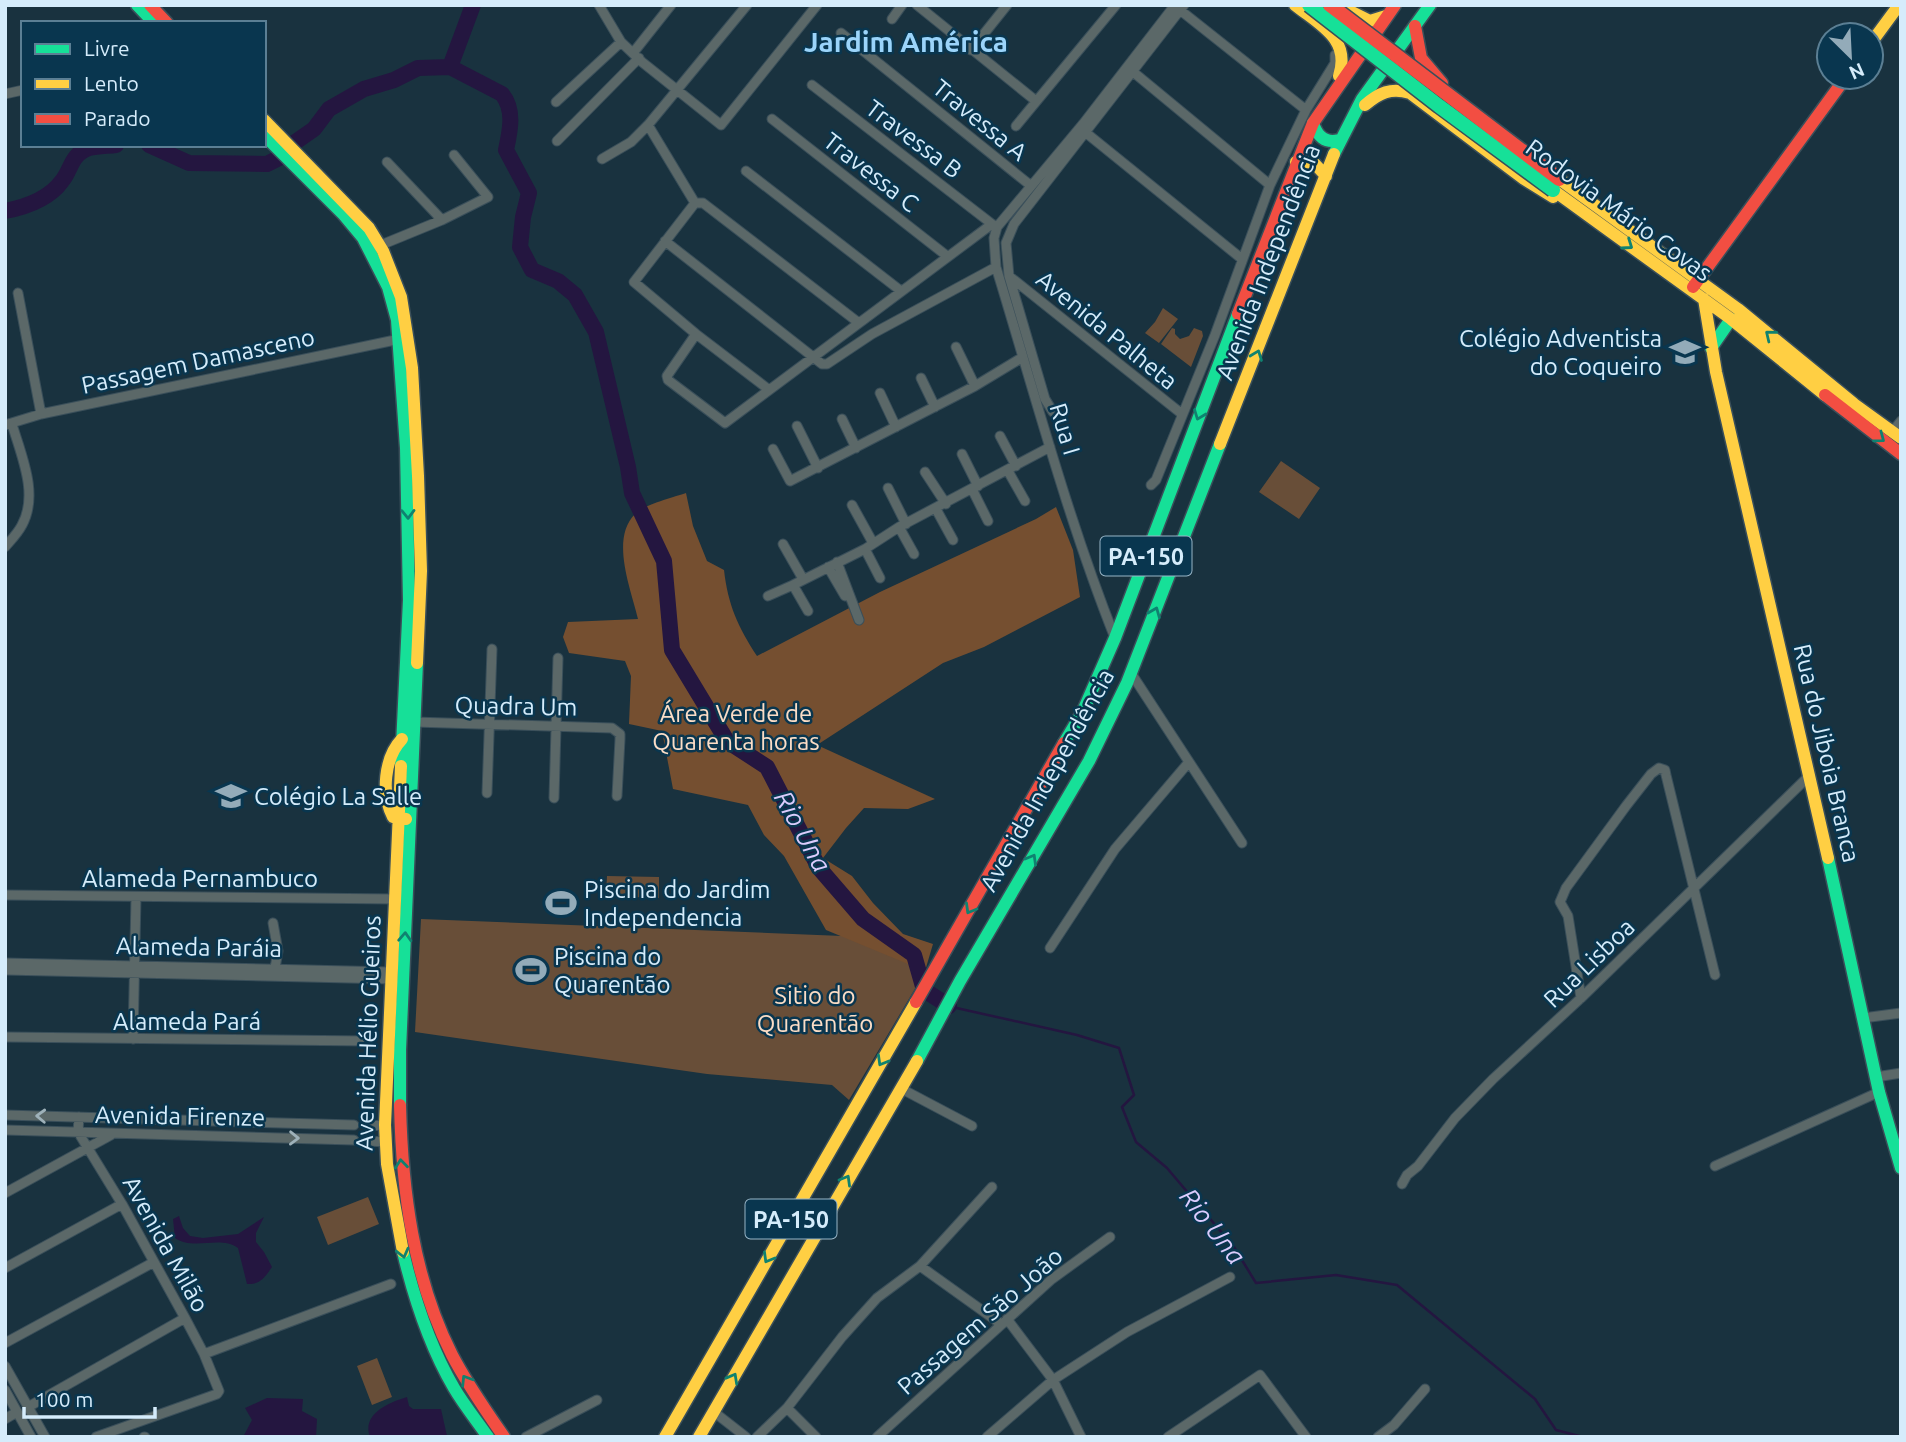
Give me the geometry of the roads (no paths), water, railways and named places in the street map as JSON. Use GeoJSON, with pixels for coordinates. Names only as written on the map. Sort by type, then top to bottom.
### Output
{"type":"FeatureCollection","features":[{"type":"Feature","properties":{"kind":"main road"},"geometry":{"type":"LineString","coordinates":[[136,5],[152,21]]}},
{"type":"Feature","properties":{"kind":"main road"},"geometry":{"type":"LineString","coordinates":[[150,5],[165,21]]}},
{"type":"Feature","properties":{"kind":"main road"},"geometry":{"type":"LineString","coordinates":[[1295,5],[1333,36],[1345,54],[1344,65],[1327,102]]}},
{"type":"Feature","properties":{"kind":"main road","name":"Rodovia Mário Covas"},"geometry":{"type":"LineString","coordinates":[[1309,5],[1439,106],[1556,184]]}},
{"type":"Feature","properties":{"kind":"main road","name":"Rodovia Mário Covas"},"geometry":{"type":"LineString","coordinates":[[1330,5],[1556,184],[1854,404],[1898,430]]}},
{"type":"Feature","properties":{"kind":"main road"},"geometry":{"type":"LineString","coordinates":[[1342,5],[1369,23],[1378,22],[1391,10]]}},
{"type":"Feature","properties":{"kind":"main road","name":"Avenida Independência"},"geometry":{"type":"LineString","coordinates":[[699,1437],[1089,761],[1138,656],[1339,140],[1378,77],[1430,5]]}},
{"type":"Feature","properties":{"kind":"main road"},"geometry":{"type":"LineString","coordinates":[[1885,24],[1899,5]]}},
{"type":"Feature","properties":{"kind":"main road","name":"Avenida Independência"},"geometry":{"type":"LineString","coordinates":[[665,1437],[1069,737],[1101,674],[1115,638],[1296,162],[1309,117],[1327,102],[1391,10]]}},
{"type":"Feature","properties":{"kind":"main road"},"geometry":{"type":"LineString","coordinates":[[1415,26],[1416,48],[1425,68],[1562,173],[1611,225]]}},
{"type":"Feature","properties":{"kind":"main road"},"geometry":{"type":"LineString","coordinates":[[1349,121],[1366,103],[1389,89],[1410,93],[1524,179],[1611,225]]}},
{"type":"Feature","properties":{"kind":"main road"},"geometry":{"type":"LineString","coordinates":[[1694,285],[1836,91]]}},
{"type":"Feature","properties":{"kind":"main road"},"geometry":{"type":"LineString","coordinates":[[1309,117],[1322,140],[1339,140]]}},
{"type":"Feature","properties":{"kind":"main road"},"geometry":{"type":"LineString","coordinates":[[266,123],[280,144],[363,238],[388,287],[397,320],[406,448],[409,568],[401,739],[392,749],[387,789],[388,810],[393,817],[404,819]]}},
{"type":"Feature","properties":{"kind":"main road"},"geometry":{"type":"LineString","coordinates":[[266,136],[280,144]]}},
{"type":"Feature","properties":{"kind":"main road"},"geometry":{"type":"LineString","coordinates":[[295,160],[358,215],[381,245],[398,283],[404,305],[411,350],[421,523],[414,722],[404,819],[398,1120],[401,1161],[407,1207],[426,1287],[447,1347],[466,1381],[504,1437]]}},
{"type":"Feature","properties":{"kind":"main road"},"geometry":{"type":"LineString","coordinates":[[1296,162],[1317,164],[1326,176]]}},
{"type":"Feature","properties":{"kind":"main road","name":"Rua do Jiboia Branca"},"geometry":{"type":"LineString","coordinates":[[1707,295],[1712,348],[1810,775],[1875,1077],[1901,1168]]}},
{"type":"Feature","properties":{"kind":"main road"},"geometry":{"type":"LineString","coordinates":[[1712,348],[1734,314]]}},
{"type":"Feature","properties":{"kind":"main road","name":"Rodovia Mário Covas"},"geometry":{"type":"LineString","coordinates":[[1734,314],[1845,412],[1901,454]]}},
{"type":"Feature","properties":{"kind":"main road"},"geometry":{"type":"LineString","coordinates":[[1115,638],[1124,651],[1138,656]]}},
{"type":"Feature","properties":{"kind":"main road"},"geometry":{"type":"LineString","coordinates":[[1101,674],[1113,670],[1129,678]]}},
{"type":"Feature","properties":{"kind":"main road","name":"Avenida Hélio Gueiros"},"geometry":{"type":"LineString","coordinates":[[404,819],[394,899],[385,1125],[392,1204],[419,1308],[442,1365],[488,1437]]}},
{"type":"Feature","properties":{"kind":"street"},"geometry":{"type":"LineString","coordinates":[[598,5],[621,42],[721,125],[817,5]]}},
{"type":"Feature","properties":{"kind":"street"},"geometry":{"type":"LineString","coordinates":[[557,141],[636,56],[671,5]]}},
{"type":"Feature","properties":{"kind":"street"},"geometry":{"type":"LineString","coordinates":[[602,159],[631,142],[648,125],[747,5]]}},
{"type":"Feature","properties":{"kind":"street"},"geometry":{"type":"LineString","coordinates":[[892,19],[902,5]]}},
{"type":"Feature","properties":{"kind":"street"},"geometry":{"type":"LineString","coordinates":[[917,5],[1037,101]]}},
{"type":"Feature","properties":{"kind":"street"},"geometry":{"type":"LineString","coordinates":[[971,50],[1007,5]]}},
{"type":"Feature","properties":{"kind":"street"},"geometry":{"type":"LineString","coordinates":[[1016,126],[1116,5]]}},
{"type":"Feature","properties":{"kind":"street"},"geometry":{"type":"LineString","coordinates":[[1053,412],[1045,399],[1009,276],[1006,255],[1008,233],[1179,7]]}},
{"type":"Feature","properties":{"kind":"street"},"geometry":{"type":"LineString","coordinates":[[1179,7],[1309,117]]}},
{"type":"Feature","properties":{"kind":"street"},"geometry":{"type":"LineString","coordinates":[[695,334],[667,376],[668,380],[725,423],[947,256],[995,225],[1083,124],[1179,7]]}},
{"type":"Feature","properties":{"kind":"street","name":"Travessa A"},"geometry":{"type":"LineString","coordinates":[[841,33],[1030,185]]}},
{"type":"Feature","properties":{"kind":"street"},"geometry":{"type":"LineString","coordinates":[[556,102],[621,42]]}},
{"type":"Feature","properties":{"kind":"street"},"geometry":{"type":"LineString","coordinates":[[1151,485],[1156,480],[1270,185],[1309,117],[1335,63],[1335,55]]}},
{"type":"Feature","properties":{"kind":"street"},"geometry":{"type":"LineString","coordinates":[[1132,71],[1270,185]]}},
{"type":"Feature","properties":{"kind":"street","name":"Travessa B"},"geometry":{"type":"LineString","coordinates":[[812,85],[995,225]]}},
{"type":"Feature","properties":{"kind":"street","name":"Travessa C"},"geometry":{"type":"LineString","coordinates":[[772,120],[947,256]]}},
{"type":"Feature","properties":{"kind":"street"},"geometry":{"type":"LineString","coordinates":[[648,125],[699,203],[859,323]]}},
{"type":"Feature","properties":{"kind":"street"},"geometry":{"type":"LineString","coordinates":[[1085,132],[1242,260]]}},
{"type":"Feature","properties":{"kind":"street"},"geometry":{"type":"LineString","coordinates":[[381,245],[442,220],[488,197],[454,155]]}},
{"type":"Feature","properties":{"kind":"street"},"geometry":{"type":"LineString","coordinates":[[387,162],[442,220]]}},
{"type":"Feature","properties":{"kind":"street"},"geometry":{"type":"LineString","coordinates":[[746,171],[901,292]]}},
{"type":"Feature","properties":{"kind":"street"},"geometry":{"type":"LineString","coordinates":[[699,203],[665,241],[634,282],[695,334],[768,389]]}},
{"type":"Feature","properties":{"kind":"street","name":"Rua I"},"geometry":{"type":"LineString","coordinates":[[995,225],[993,253],[996,267],[1095,589],[1115,638]]}},
{"type":"Feature","properties":{"kind":"street"},"geometry":{"type":"LineString","coordinates":[[665,241],[822,364],[828,364],[872,334],[996,267]]}},
{"type":"Feature","properties":{"kind":"street","name":"Avenida Palheta"},"geometry":{"type":"LineString","coordinates":[[1009,276],[1182,414]]}},
{"type":"Feature","properties":{"kind":"street"},"geometry":{"type":"LineString","coordinates":[[18,293],[41,414]]}},
{"type":"Feature","properties":{"kind":"street","name":"Passagem Damasceno"},"geometry":{"type":"LineString","coordinates":[[8,424],[41,414],[400,340]]}},
{"type":"Feature","properties":{"kind":"street"},"geometry":{"type":"LineString","coordinates":[[956,347],[975,386]]}},
{"type":"Feature","properties":{"kind":"street"},"geometry":{"type":"LineString","coordinates":[[773,449],[790,481],[975,386],[1023,357]]}},
{"type":"Feature","properties":{"kind":"street"},"geometry":{"type":"LineString","coordinates":[[921,377],[935,407]]}},
{"type":"Feature","properties":{"kind":"street"},"geometry":{"type":"LineString","coordinates":[[880,393],[896,427]]}},
{"type":"Feature","properties":{"kind":"street"},"geometry":{"type":"LineString","coordinates":[[842,419],[856,448]]}},
{"type":"Feature","properties":{"kind":"street"},"geometry":{"type":"LineString","coordinates":[[5,547],[23,524],[29,504],[29,486],[8,424]]}},
{"type":"Feature","properties":{"kind":"street"},"geometry":{"type":"LineString","coordinates":[[797,426],[818,468]]}},
{"type":"Feature","properties":{"kind":"street"},"geometry":{"type":"LineString","coordinates":[[1000,436],[1026,501]]}},
{"type":"Feature","properties":{"kind":"street"},"geometry":{"type":"LineString","coordinates":[[768,596],[869,546],[1050,447]]}},
{"type":"Feature","properties":{"kind":"street"},"geometry":{"type":"LineString","coordinates":[[962,454],[988,521]]}},
{"type":"Feature","properties":{"kind":"street"},"geometry":{"type":"LineString","coordinates":[[925,472],[946,504]]}},
{"type":"Feature","properties":{"kind":"street"},"geometry":{"type":"LineString","coordinates":[[888,488],[914,555]]}},
{"type":"Feature","properties":{"kind":"street"},"geometry":{"type":"LineString","coordinates":[[852,505],[880,578]]}},
{"type":"Feature","properties":{"kind":"street"},"geometry":{"type":"LineString","coordinates":[[936,509],[953,540]]}},
{"type":"Feature","properties":{"kind":"street"},"geometry":{"type":"LineString","coordinates":[[783,544],[803,579]]}},
{"type":"Feature","properties":{"kind":"street"},"geometry":{"type":"LineString","coordinates":[[837,562],[859,620]]}},
{"type":"Feature","properties":{"kind":"street"},"geometry":{"type":"LineString","coordinates":[[828,567],[845,596]]}},
{"type":"Feature","properties":{"kind":"street"},"geometry":{"type":"LineString","coordinates":[[793,585],[808,611]]}},
{"type":"Feature","properties":{"kind":"street"},"geometry":{"type":"LineString","coordinates":[[487,793],[492,649]]}},
{"type":"Feature","properties":{"kind":"street"},"geometry":{"type":"LineString","coordinates":[[554,798],[558,657]]}},
{"type":"Feature","properties":{"kind":"street"},"geometry":{"type":"LineString","coordinates":[[1129,678],[1242,843]]}},
{"type":"Feature","properties":{"kind":"street","name":"Quadra Um"},"geometry":{"type":"LineString","coordinates":[[414,722],[616,730],[620,739],[617,796]]}},
{"type":"Feature","properties":{"kind":"street"},"geometry":{"type":"LineString","coordinates":[[1050,948],[1115,849],[1189,762]]}},
{"type":"Feature","properties":{"kind":"street"},"geometry":{"type":"LineString","coordinates":[[1581,998],[1568,916],[1560,902],[1566,888],[1619,816],[1651,774],[1659,768],[1663,768],[1667,775],[1715,975]]}},
{"type":"Feature","properties":{"kind":"street","name":"Rua Lisboa"},"geometry":{"type":"LineString","coordinates":[[1402,1184],[1455,1118],[1493,1079],[1581,998],[1810,775]]}},
{"type":"Feature","properties":{"kind":"street","name":"Alameda Pernambuco"},"geometry":{"type":"LineString","coordinates":[[5,895],[394,899]]}},
{"type":"Feature","properties":{"kind":"street"},"geometry":{"type":"LineString","coordinates":[[134,1040],[136,897]]}},
{"type":"Feature","properties":{"kind":"street"},"geometry":{"type":"LineString","coordinates":[[273,923],[278,951],[275,968]]}},
{"type":"Feature","properties":{"kind":"street"},"geometry":{"type":"LineString","coordinates":[[5,963],[22,967]]}},
{"type":"Feature","properties":{"kind":"street"},"geometry":{"type":"LineString","coordinates":[[5,970],[22,967],[135,968],[391,976]]}},
{"type":"Feature","properties":{"kind":"street","name":"Alameda Paráia"},"geometry":{"type":"LineString","coordinates":[[135,968],[275,968],[391,976]]}},
{"type":"Feature","properties":{"kind":"street"},"geometry":{"type":"LineString","coordinates":[[1863,1018],[1901,1013]]}},
{"type":"Feature","properties":{"kind":"street","name":"Alameda Pará"},"geometry":{"type":"LineString","coordinates":[[5,1037],[368,1041]]}},
{"type":"Feature","properties":{"kind":"street"},"geometry":{"type":"LineString","coordinates":[[1875,1077],[1901,1073]]}},
{"type":"Feature","properties":{"kind":"street"},"geometry":{"type":"LineString","coordinates":[[900,1088],[972,1126]]}},
{"type":"Feature","properties":{"kind":"street"},"geometry":{"type":"LineString","coordinates":[[1715,1166],[1879,1092]]}},
{"type":"Feature","properties":{"kind":"street"},"geometry":{"type":"LineString","coordinates":[[5,1115],[354,1125]]}},
{"type":"Feature","properties":{"kind":"street"},"geometry":{"type":"LineString","coordinates":[[78,1132],[79,1117]]}},
{"type":"Feature","properties":{"kind":"street"},"geometry":{"type":"LineString","coordinates":[[191,1120],[191,1135]]}},
{"type":"Feature","properties":{"kind":"street"},"geometry":{"type":"LineString","coordinates":[[305,1122],[320,1138]]}},
{"type":"Feature","properties":{"kind":"street"},"geometry":{"type":"LineString","coordinates":[[368,1126],[385,1125]]}},
{"type":"Feature","properties":{"kind":"street","name":"Avenida Firenze"},"geometry":{"type":"LineString","coordinates":[[5,1130],[354,1140]]}},
{"type":"Feature","properties":{"kind":"street","name":"Avenida Milão"},"geometry":{"type":"LineString","coordinates":[[78,1132],[122,1204],[205,1354],[219,1392],[96,1437]]}},
{"type":"Feature","properties":{"kind":"street"},"geometry":{"type":"LineString","coordinates":[[5,1193],[114,1133]]}},
{"type":"Feature","properties":{"kind":"street"},"geometry":{"type":"LineString","coordinates":[[369,1141],[386,1142]]}},
{"type":"Feature","properties":{"kind":"street"},"geometry":{"type":"LineString","coordinates":[[757,1437],[787,1408],[842,1337],[877,1298],[920,1266],[992,1187]]}},
{"type":"Feature","properties":{"kind":"street"},"geometry":{"type":"LineString","coordinates":[[5,1268],[122,1204]]}},
{"type":"Feature","properties":{"kind":"street","name":"Passagem São João"},"geometry":{"type":"LineString","coordinates":[[877,1437],[1052,1279],[1110,1237]]}},
{"type":"Feature","properties":{"kind":"street"},"geometry":{"type":"LineString","coordinates":[[5,1343],[154,1262]]}},
{"type":"Feature","properties":{"kind":"street"},"geometry":{"type":"LineString","coordinates":[[920,1266],[1004,1322],[1054,1380],[1081,1437]]}},
{"type":"Feature","properties":{"kind":"street"},"geometry":{"type":"LineString","coordinates":[[987,1437],[1054,1380],[1127,1332],[1230,1277]]}},
{"type":"Feature","properties":{"kind":"street"},"geometry":{"type":"LineString","coordinates":[[205,1354],[391,1284]]}},
{"type":"Feature","properties":{"kind":"street"},"geometry":{"type":"LineString","coordinates":[[28,1407],[185,1318]]}},
{"type":"Feature","properties":{"kind":"street"},"geometry":{"type":"LineString","coordinates":[[5,1366],[45,1437]]}},
{"type":"Feature","properties":{"kind":"street"},"geometry":{"type":"LineString","coordinates":[[1168,1437],[1260,1374],[1306,1437]]}},
{"type":"Feature","properties":{"kind":"street"},"geometry":{"type":"LineString","coordinates":[[1378,1437],[1394,1424],[1425,1389]]}},
{"type":"Feature","properties":{"kind":"street"},"geometry":{"type":"LineString","coordinates":[[5,1391],[31,1437]]}},
{"type":"Feature","properties":{"kind":"street"},"geometry":{"type":"LineString","coordinates":[[526,1437],[597,1400]]}},
{"type":"Feature","properties":{"kind":"street"},"geometry":{"type":"LineString","coordinates":[[787,1408],[816,1437]]}},
{"type":"Feature","properties":{"kind":"street"},"geometry":{"type":"LineString","coordinates":[[5,1419],[18,1412]]}},
{"type":"Feature","properties":{"kind":"street"},"geometry":{"type":"LineString","coordinates":[[714,1412],[746,1437]]}},
{"type":"Feature","properties":{"kind":"waterway","name":"Rio Una"},"geometry":{"type":"LineString","coordinates":[[473,5],[450,67],[502,94],[506,100],[510,121],[506,150],[529,193],[520,247],[532,270],[558,281],[575,295],[596,332],[632,493],[664,561],[672,650],[727,741],[767,767],[819,868],[863,919],[914,955],[924,990],[949,1006]]}},
{"type":"Feature","properties":{"kind":"waterway"},"geometry":{"type":"LineString","coordinates":[[153,147],[189,163],[267,164],[281,157],[294,143],[314,129],[329,109],[364,89],[394,80],[418,68],[450,67]]}},
{"type":"Feature","properties":{"kind":"waterway"},"geometry":{"type":"LineString","coordinates":[[5,211],[29,204],[51,193],[62,181],[78,154],[92,147]]}},
{"type":"Feature","properties":{"kind":"waterway","name":"Rio Una"},"geometry":{"type":"LineString","coordinates":[[952,1007],[1077,1035],[1119,1048],[1134,1095],[1122,1107],[1136,1142],[1167,1168],[1234,1247],[1256,1283],[1336,1275],[1397,1285],[1535,1399],[1556,1430],[1583,1437]]}},
{"type":"Feature","properties":{"kind":"place","name":"Colégio Adventista do Coqueiro"},"geometry":{"type":"Point","coordinates":[1685,352]}},
{"type":"Feature","properties":{"kind":"place","name":"Colégio La Salle"},"geometry":{"type":"Point","coordinates":[231,796]}},
{"type":"Feature","properties":{"kind":"place","name":"Piscina do Jardim Independencia"},"geometry":{"type":"Point","coordinates":[561,903]}},
{"type":"Feature","properties":{"kind":"place","name":"Piscina do Quarentão"},"geometry":{"type":"Point","coordinates":[531,970]}},
{"type":"Feature","properties":{"kind":"district","name":"Jardim América"},"geometry":{"type":"Point","coordinates":[906,41]}},
{"type":"Feature","properties":{"kind":"park label","name":"Área Verde de Quarenta horas"},"geometry":{"type":"Point","coordinates":[736,727]}},
{"type":"Feature","properties":{"kind":"park label","name":"Sitio do Quarentão"},"geometry":{"type":"Point","coordinates":[815,1009]}}]}
